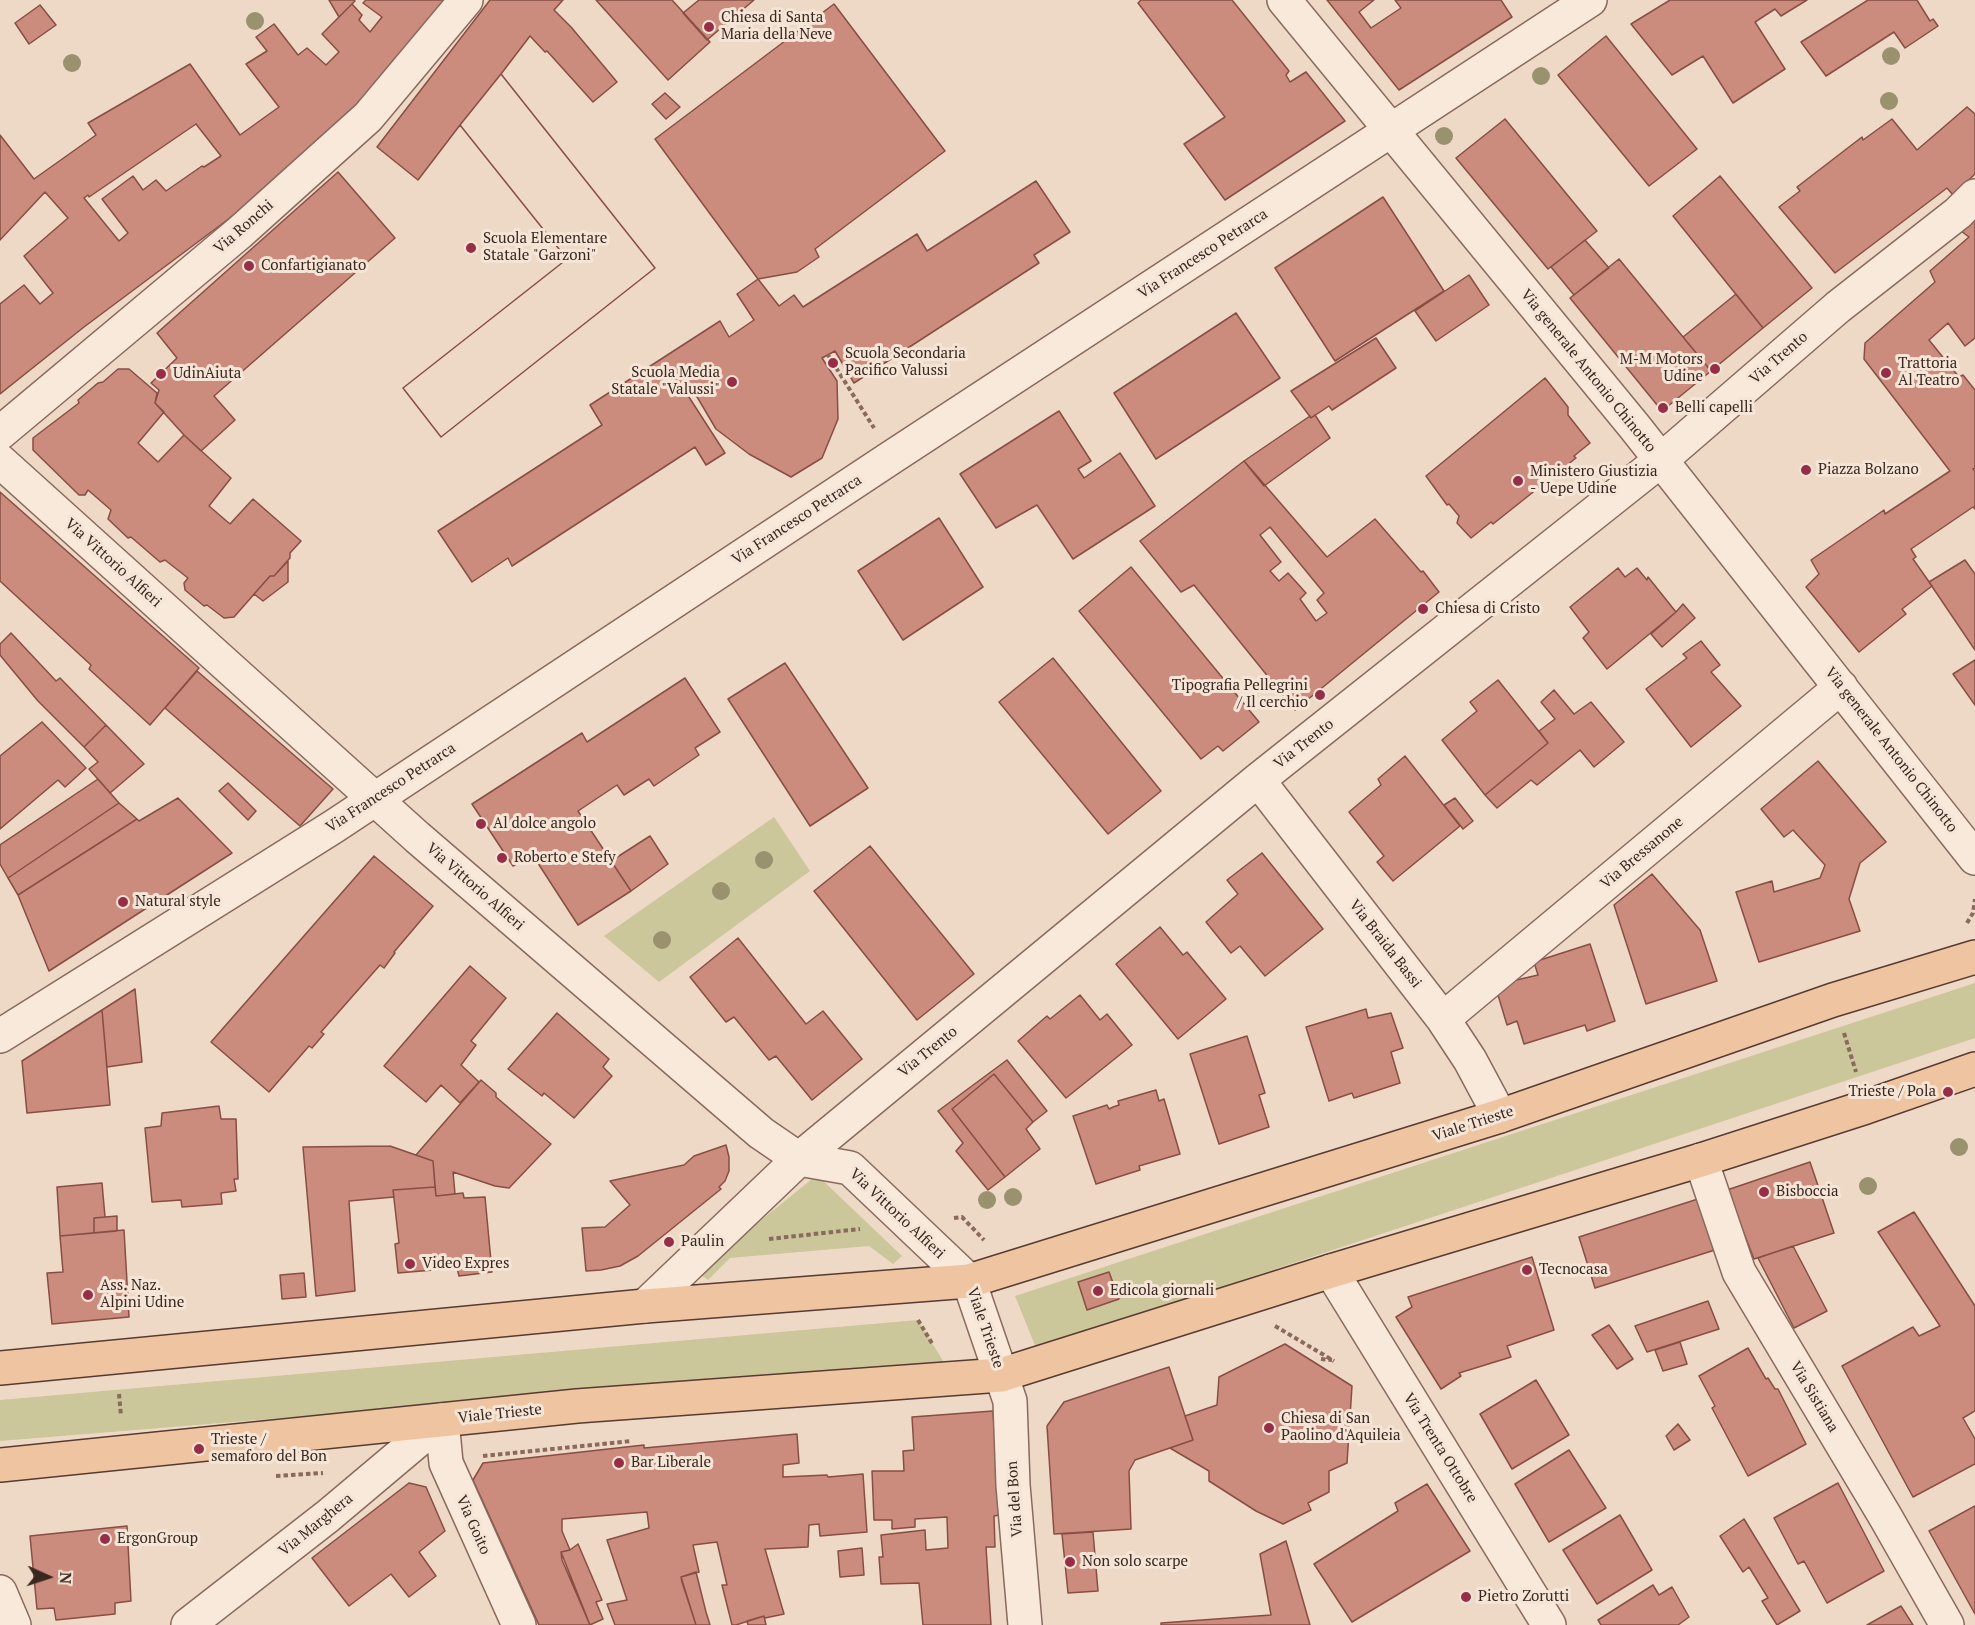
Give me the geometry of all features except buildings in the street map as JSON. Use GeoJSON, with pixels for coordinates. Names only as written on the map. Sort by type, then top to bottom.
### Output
{"type":"FeatureCollection","features":[{"type":"Feature","properties":{"kind":"main road","name":"Viale Trieste"},"geometry":{"type":"LineString","coordinates":[[0,1368],[645,1306],[969,1281],[1500,1116],[1833,1000],[1975,957]]}},
{"type":"Feature","properties":{"kind":"main road","name":"Viale Trieste"},"geometry":{"type":"LineString","coordinates":[[0,1465],[577,1406],[1001,1375],[1331,1271],[1701,1160],[1975,1069]]}},
{"type":"Feature","properties":{"kind":"street","name":"Via Ronchi"},"geometry":{"type":"LineString","coordinates":[[0,433],[239,232],[368,117],[466,0]]}},
{"type":"Feature","properties":{"kind":"street","name":"Via generale Antonio Chinotto"},"geometry":{"type":"LineString","coordinates":[[1284,0],[1661,460],[1975,858]]}},
{"type":"Feature","properties":{"kind":"street","name":"Via Francesco Petrarca"},"geometry":{"type":"LineString","coordinates":[[0,1036],[376,799],[1590,0]]}},
{"type":"Feature","properties":{"kind":"street","name":"Via Trento"},"geometry":{"type":"LineString","coordinates":[[645,1306],[799,1159],[1258,780],[1661,460],[1838,307],[1958,213],[1975,196]]}},
{"type":"Feature","properties":{"kind":"street","name":"Via Vittorio Alfieri"},"geometry":{"type":"LineString","coordinates":[[0,461],[417,837],[761,1133],[799,1159],[850,1168],[969,1281]]}},
{"type":"Feature","properties":{"kind":"street","name":"Via Bressanone"},"geometry":{"type":"LineString","coordinates":[[1443,1019],[1841,687]]}},
{"type":"Feature","properties":{"kind":"street","name":"Via Braida Bassi"},"geometry":{"type":"LineString","coordinates":[[1258,780],[1443,1019],[1470,1059],[1500,1116]]}},
{"type":"Feature","properties":{"kind":"street","name":"Via Sistiana"},"geometry":{"type":"LineString","coordinates":[[1701,1160],[1739,1272],[1885,1516],[1947,1625]]}},
{"type":"Feature","properties":{"kind":"street","name":"Via Trenta Ottobre"},"geometry":{"type":"LineString","coordinates":[[1331,1271],[1549,1625]]}},
{"type":"Feature","properties":{"kind":"street","name":"Viale Trieste"},"geometry":{"type":"LineString","coordinates":[[969,1281],[1001,1375]]}},
{"type":"Feature","properties":{"kind":"street","name":"Via del Bon"},"geometry":{"type":"LineString","coordinates":[[1001,1375],[1010,1401],[1013,1485],[1025,1625]]}},
{"type":"Feature","properties":{"kind":"street","name":"Via Marghera"},"geometry":{"type":"LineString","coordinates":[[188,1625],[328,1516],[442,1420]]}},
{"type":"Feature","properties":{"kind":"street","name":"Via Goito"},"geometry":{"type":"LineString","coordinates":[[442,1420],[446,1463],[519,1625]]}},
{"type":"Feature","properties":{"kind":"street"},"geometry":{"type":"LineString","coordinates":[[0,1592],[14,1625]]}},
{"type":"Feature","properties":{"kind":"path"},"geometry":{"type":"LineString","coordinates":[[828,355],[876,432]]}},
{"type":"Feature","properties":{"kind":"path"},"geometry":{"type":"LineString","coordinates":[[1842,1027],[1857,1077]]}},
{"type":"Feature","properties":{"kind":"path"},"geometry":{"type":"LineString","coordinates":[[767,1240],[861,1229]]}},
{"type":"Feature","properties":{"kind":"path"},"geometry":{"type":"LineString","coordinates":[[1265,1321],[1314,1349],[1334,1361],[1321,1359],[1314,1349]]}},
{"type":"Feature","properties":{"kind":"path"},"geometry":{"type":"LineString","coordinates":[[1318,1365],[1321,1359]]}},
{"type":"Feature","properties":{"kind":"path"},"geometry":{"type":"LineString","coordinates":[[119,1390],[121,1421]]}},
{"type":"Feature","properties":{"kind":"shaded area"},"geometry":{"type":"Polygon","coordinates":[[[774,817],[810,871],[659,982],[604,936],[774,817]]]}},
{"type":"Feature","properties":{"kind":"shaded area"},"geometry":{"type":"Polygon","coordinates":[[[1975,983],[1975,1038],[1036,1348],[1015,1296],[1975,983]]]}},
{"type":"Feature","properties":{"kind":"shaded area"},"geometry":{"type":"Polygon","coordinates":[[[817,1175],[902,1256],[893,1264],[869,1246],[730,1258],[708,1280],[697,1272],[817,1175]]]}},
{"type":"Feature","properties":{"kind":"shaded area"},"geometry":{"type":"Polygon","coordinates":[[[918,1320],[945,1364],[0,1441],[0,1400],[918,1320]]]}},
{"type":"Feature","properties":{"kind":"place","name":"Chiesa di Santa Maria della Neve"},"geometry":{"type":"Point","coordinates":[709,27]}},
{"type":"Feature","properties":{"kind":"place","name":"Scuola Elementare Statale \"Garzoni\""},"geometry":{"type":"Point","coordinates":[471,248]}},
{"type":"Feature","properties":{"kind":"place","name":"Confartigianato"},"geometry":{"type":"Point","coordinates":[249,266]}},
{"type":"Feature","properties":{"kind":"place","name":"Scuola Secondaria Pacifico Valussi"},"geometry":{"type":"Point","coordinates":[833,363]}},
{"type":"Feature","properties":{"kind":"place","name":"M-M Motors Udine"},"geometry":{"type":"Point","coordinates":[1715,369]}},
{"type":"Feature","properties":{"kind":"place","name":"Trattoria Al Teatro"},"geometry":{"type":"Point","coordinates":[1886,373]}},
{"type":"Feature","properties":{"kind":"place","name":"UdinAiuta"},"geometry":{"type":"Point","coordinates":[161,374]}},
{"type":"Feature","properties":{"kind":"place","name":"Scuola Media Statale \"Valussi\""},"geometry":{"type":"Point","coordinates":[732,382]}},
{"type":"Feature","properties":{"kind":"place","name":"Belli capelli"},"geometry":{"type":"Point","coordinates":[1663,408]}},
{"type":"Feature","properties":{"kind":"place","name":"Piazza Bolzano"},"geometry":{"type":"Point","coordinates":[1806,470]}},
{"type":"Feature","properties":{"kind":"place","name":"Ministero Giustizia - Uepe Udine"},"geometry":{"type":"Point","coordinates":[1518,481]}},
{"type":"Feature","properties":{"kind":"place","name":"Chiesa di Cristo"},"geometry":{"type":"Point","coordinates":[1423,609]}},
{"type":"Feature","properties":{"kind":"place","name":"Tipografia Pellegrini / Il cerchio"},"geometry":{"type":"Point","coordinates":[1320,695]}},
{"type":"Feature","properties":{"kind":"place","name":"Al dolce angolo"},"geometry":{"type":"Point","coordinates":[481,824]}},
{"type":"Feature","properties":{"kind":"place","name":"Roberto e Stefy"},"geometry":{"type":"Point","coordinates":[502,858]}},
{"type":"Feature","properties":{"kind":"place","name":"Natural style"},"geometry":{"type":"Point","coordinates":[123,902]}},
{"type":"Feature","properties":{"kind":"place","name":"Trieste / Pola"},"geometry":{"type":"Point","coordinates":[1948,1092]}},
{"type":"Feature","properties":{"kind":"place","name":"Bisboccia"},"geometry":{"type":"Point","coordinates":[1764,1192]}},
{"type":"Feature","properties":{"kind":"place","name":"Paulin"},"geometry":{"type":"Point","coordinates":[669,1242]}},
{"type":"Feature","properties":{"kind":"place","name":"Video Expres"},"geometry":{"type":"Point","coordinates":[410,1264]}},
{"type":"Feature","properties":{"kind":"place","name":"Tecnocasa"},"geometry":{"type":"Point","coordinates":[1527,1270]}},
{"type":"Feature","properties":{"kind":"place","name":"Edicola giornali"},"geometry":{"type":"Point","coordinates":[1098,1291]}},
{"type":"Feature","properties":{"kind":"place","name":"Ass. Naz. Alpini Udine"},"geometry":{"type":"Point","coordinates":[88,1295]}},
{"type":"Feature","properties":{"kind":"place","name":"Chiesa di San Paolino d'Aquileia"},"geometry":{"type":"Point","coordinates":[1269,1428]}},
{"type":"Feature","properties":{"kind":"place","name":"Trieste / semaforo del Bon"},"geometry":{"type":"Point","coordinates":[199,1449]}},
{"type":"Feature","properties":{"kind":"place","name":"Bar Liberale"},"geometry":{"type":"Point","coordinates":[619,1463]}},
{"type":"Feature","properties":{"kind":"place","name":"ErgonGroup"},"geometry":{"type":"Point","coordinates":[105,1539]}},
{"type":"Feature","properties":{"kind":"place","name":"Non solo scarpe"},"geometry":{"type":"Point","coordinates":[1070,1562]}},
{"type":"Feature","properties":{"kind":"place","name":"Pietro Zorutti"},"geometry":{"type":"Point","coordinates":[1466,1597]}}]}
